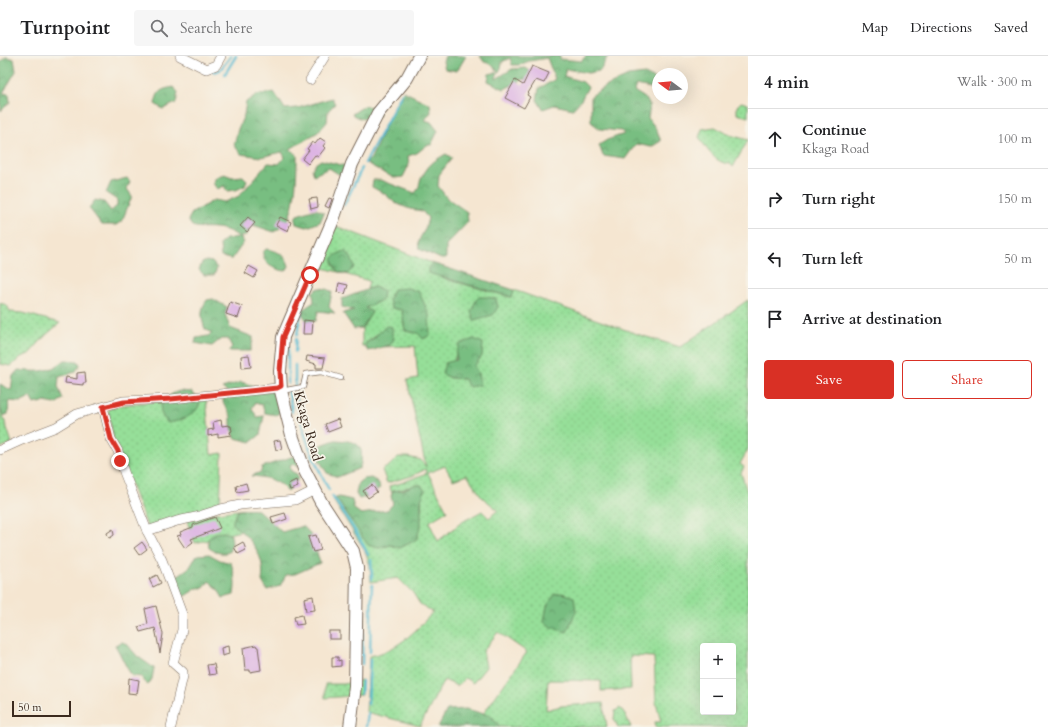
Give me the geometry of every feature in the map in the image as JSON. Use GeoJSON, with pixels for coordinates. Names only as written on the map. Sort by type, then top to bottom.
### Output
{"type":"FeatureCollection","features":[{"type":"Feature","properties":{"kind":"street"},"geometry":{"type":"LineString","coordinates":[[180,56],[206,69],[216,65],[221,56]]}},
{"type":"Feature","properties":{"kind":"street"},"geometry":{"type":"LineString","coordinates":[[310,80],[325,56]]}},
{"type":"Feature","properties":{"kind":"street","name":"Kkaga Road"},"geometry":{"type":"LineString","coordinates":[[350,727],[355,686],[357,568],[353,551],[315,490],[304,469],[292,435],[281,388],[280,371],[283,337],[333,220],[352,164],[378,113],[407,78],[419,56]]}},
{"type":"Feature","properties":{"kind":"street"},"geometry":{"type":"LineString","coordinates":[[0,450],[56,427],[77,414],[124,402],[205,396],[281,388]]}},
{"type":"Feature","properties":{"kind":"street"},"geometry":{"type":"LineString","coordinates":[[103,407],[111,439],[118,451],[124,472],[147,531],[162,560],[182,614],[182,630],[173,662],[184,672],[171,727]]}},
{"type":"Feature","properties":{"kind":"street"},"geometry":{"type":"LineString","coordinates":[[147,531],[177,521],[196,518],[224,508],[295,500],[315,490]]}},
{"type":"Feature","properties":{"kind":"lane"},"geometry":{"type":"LineString","coordinates":[[281,388],[303,387],[306,374],[321,372],[341,378]]}},
{"type":"Feature","properties":{"kind":"green space"},"geometry":{"type":"Polygon","coordinates":[[[445,56],[466,56],[457,71],[445,69],[443,61],[445,56]]]}},
{"type":"Feature","properties":{"kind":"green space"},"geometry":{"type":"Polygon","coordinates":[[[480,56],[560,56],[560,59],[581,61],[586,56],[608,56],[600,71],[588,73],[566,69],[564,76],[583,82],[588,87],[581,100],[573,109],[554,105],[543,109],[537,100],[539,88],[555,79],[547,58],[529,61],[520,65],[512,65],[510,58],[502,62],[496,79],[512,69],[526,68],[532,73],[528,80],[524,79],[504,89],[488,81],[489,74],[498,72],[491,64],[484,62],[480,56]]]}},
{"type":"Feature","properties":{"kind":"green space"},"geometry":{"type":"Polygon","coordinates":[[[6,57],[14,59],[16,71],[3,93],[9,94],[10,102],[1,111],[0,62],[6,57]]]}},
{"type":"Feature","properties":{"kind":"green space"},"geometry":{"type":"Polygon","coordinates":[[[645,74],[652,78],[651,88],[636,85],[634,91],[648,101],[648,118],[655,127],[661,141],[651,147],[636,144],[625,159],[603,156],[599,145],[607,140],[624,134],[621,131],[600,129],[591,122],[591,96],[605,87],[628,76],[645,74]]]}},
{"type":"Feature","properties":{"kind":"green space"},"geometry":{"type":"Polygon","coordinates":[[[173,87],[178,92],[176,103],[163,109],[155,104],[160,91],[173,87]]]}},
{"type":"Feature","properties":{"kind":"green space"},"geometry":{"type":"Polygon","coordinates":[[[403,91],[430,104],[431,112],[425,120],[431,122],[438,131],[431,145],[427,145],[417,153],[408,156],[409,165],[403,177],[394,178],[366,163],[371,158],[403,91]]]}},
{"type":"Feature","properties":{"kind":"green space"},"geometry":{"type":"Polygon","coordinates":[[[274,92],[285,109],[298,108],[332,98],[335,104],[328,111],[327,122],[318,132],[290,149],[297,155],[297,171],[294,198],[287,222],[274,232],[253,225],[245,236],[240,237],[244,242],[232,259],[221,257],[220,244],[226,239],[239,237],[222,229],[192,226],[188,220],[192,213],[214,200],[225,202],[239,196],[268,163],[279,164],[285,157],[282,152],[261,157],[241,154],[234,145],[238,129],[244,115],[246,102],[256,95],[274,92]]]}},
{"type":"Feature","properties":{"kind":"green space"},"geometry":{"type":"Polygon","coordinates":[[[741,102],[748,104],[748,117],[737,114],[737,106],[741,102]]]}},
{"type":"Feature","properties":{"kind":"green space"},"geometry":{"type":"Polygon","coordinates":[[[364,106],[374,107],[380,115],[369,118],[358,118],[352,114],[364,106]]]}},
{"type":"Feature","properties":{"kind":"green space"},"geometry":{"type":"Polygon","coordinates":[[[715,127],[730,135],[748,140],[733,167],[730,164],[724,163],[715,158],[708,151],[699,137],[702,129],[715,127]]]}},
{"type":"Feature","properties":{"kind":"green space"},"geometry":{"type":"Polygon","coordinates":[[[446,154],[452,158],[439,175],[438,186],[447,198],[467,212],[468,222],[446,245],[446,259],[441,259],[419,249],[419,241],[425,229],[428,218],[422,211],[410,209],[395,203],[385,194],[372,187],[373,180],[380,180],[415,193],[426,170],[434,161],[446,154]]]}},
{"type":"Feature","properties":{"kind":"green space"},"geometry":{"type":"Polygon","coordinates":[[[321,160],[354,168],[343,177],[329,168],[314,175],[312,169],[315,164],[321,160]]]}},
{"type":"Feature","properties":{"kind":"green space"},"geometry":{"type":"Polygon","coordinates":[[[224,174],[232,177],[243,176],[247,180],[245,186],[236,190],[227,191],[224,186],[217,189],[213,183],[216,177],[224,174]]]}},
{"type":"Feature","properties":{"kind":"green space"},"geometry":{"type":"Polygon","coordinates":[[[127,178],[130,181],[127,189],[132,196],[122,221],[116,225],[102,225],[89,208],[95,200],[104,202],[111,211],[117,206],[117,200],[106,193],[111,182],[127,178]]]}},
{"type":"Feature","properties":{"kind":"green space"},"geometry":{"type":"Polygon","coordinates":[[[316,209],[324,213],[320,222],[307,227],[296,224],[295,219],[297,215],[316,209]]]}},
{"type":"Feature","properties":{"kind":"green space"},"geometry":{"type":"Polygon","coordinates":[[[333,225],[432,263],[428,268],[446,279],[510,297],[513,295],[514,290],[640,335],[680,347],[748,300],[748,449],[740,464],[744,467],[741,473],[748,494],[748,727],[657,727],[654,725],[655,722],[661,722],[656,703],[654,657],[630,656],[631,689],[601,691],[601,681],[548,680],[546,710],[561,706],[603,703],[607,727],[500,727],[491,716],[483,714],[527,652],[498,632],[483,651],[486,667],[473,683],[465,678],[457,686],[444,680],[420,726],[366,712],[369,656],[388,650],[405,640],[433,612],[420,604],[413,593],[398,578],[371,582],[370,565],[364,549],[333,500],[336,498],[352,522],[379,548],[391,545],[400,548],[422,509],[421,500],[424,491],[421,485],[393,491],[392,493],[389,486],[427,473],[426,469],[412,476],[387,483],[382,470],[389,466],[398,457],[408,457],[421,460],[426,467],[407,380],[418,378],[415,346],[379,347],[390,345],[378,333],[364,346],[362,346],[362,328],[372,312],[365,308],[382,300],[374,287],[367,289],[369,281],[341,273],[347,274],[332,263],[338,272],[316,266],[333,225]],[[402,310],[405,331],[418,333],[402,310]],[[456,353],[451,378],[464,379],[478,374],[474,366],[482,356],[456,353]],[[445,466],[428,473],[447,511],[429,522],[438,541],[462,522],[482,511],[489,518],[498,510],[482,497],[467,475],[453,480],[445,466]]]}},
{"type":"Feature","properties":{"kind":"green space"},"geometry":{"type":"Polygon","coordinates":[[[266,249],[277,252],[286,259],[289,266],[286,271],[274,268],[267,263],[263,256],[263,252],[266,249]]]}},
{"type":"Feature","properties":{"kind":"green space"},"geometry":{"type":"Polygon","coordinates":[[[345,251],[350,256],[355,267],[347,274],[338,272],[333,261],[336,255],[345,251]]]}},
{"type":"Feature","properties":{"kind":"green space"},"geometry":{"type":"Polygon","coordinates":[[[206,261],[212,262],[217,268],[214,275],[204,275],[199,270],[202,263],[206,261]]]}},
{"type":"Feature","properties":{"kind":"green space"},"geometry":{"type":"Polygon","coordinates":[[[432,263],[514,290],[513,295],[511,297],[428,273],[428,268],[432,263]]]}},
{"type":"Feature","properties":{"kind":"green space"},"geometry":{"type":"Polygon","coordinates":[[[374,287],[383,290],[382,300],[365,308],[372,312],[362,328],[354,329],[343,313],[354,310],[342,307],[342,299],[374,287]]]}},
{"type":"Feature","properties":{"kind":"green space"},"geometry":{"type":"Polygon","coordinates":[[[319,288],[327,289],[332,292],[329,307],[335,313],[318,311],[316,321],[307,321],[302,310],[314,302],[313,292],[319,288]]]}},
{"type":"Feature","properties":{"kind":"green space"},"geometry":{"type":"Polygon","coordinates":[[[408,288],[419,292],[429,314],[430,335],[423,339],[418,333],[405,331],[402,310],[391,308],[389,300],[393,289],[408,288]]]}},
{"type":"Feature","properties":{"kind":"green space"},"geometry":{"type":"Polygon","coordinates":[[[479,297],[496,299],[498,307],[493,315],[474,320],[471,312],[476,300],[479,297]]]}},
{"type":"Feature","properties":{"kind":"green space"},"geometry":{"type":"Polygon","coordinates":[[[213,299],[227,307],[225,314],[230,328],[253,337],[250,351],[228,351],[232,347],[229,339],[221,339],[212,346],[195,343],[196,338],[208,336],[212,333],[205,329],[202,314],[203,307],[207,300],[213,299]]]}},
{"type":"Feature","properties":{"kind":"green space"},"geometry":{"type":"Polygon","coordinates":[[[0,303],[7,305],[10,312],[23,313],[60,323],[46,335],[29,354],[21,357],[11,366],[0,364],[0,303]]]}},
{"type":"Feature","properties":{"kind":"green space"},"geometry":{"type":"Polygon","coordinates":[[[386,326],[392,327],[392,335],[394,339],[390,345],[368,351],[364,346],[386,326]]]}},
{"type":"Feature","properties":{"kind":"green space"},"geometry":{"type":"Polygon","coordinates":[[[474,339],[483,343],[482,356],[474,366],[478,374],[480,385],[469,387],[464,379],[451,378],[442,374],[445,363],[456,360],[456,353],[460,344],[474,339]]]}},
{"type":"Feature","properties":{"kind":"green space"},"geometry":{"type":"Polygon","coordinates":[[[65,360],[78,361],[80,365],[75,372],[59,377],[58,387],[63,399],[55,404],[44,402],[34,404],[30,397],[20,402],[9,401],[8,414],[3,416],[0,407],[0,384],[11,390],[13,376],[18,370],[43,371],[54,367],[65,360]]]}},
{"type":"Feature","properties":{"kind":"green space"},"geometry":{"type":"Polygon","coordinates":[[[241,382],[251,385],[258,393],[273,391],[281,394],[283,411],[276,415],[265,413],[262,405],[255,403],[252,408],[257,417],[264,416],[260,435],[251,442],[235,438],[231,425],[231,416],[223,402],[223,398],[228,392],[222,388],[241,382]]]}},
{"type":"Feature","properties":{"kind":"green space"},"geometry":{"type":"Polygon","coordinates":[[[179,391],[192,392],[200,401],[199,406],[193,414],[178,421],[168,423],[162,416],[162,403],[172,394],[179,391]]]}},
{"type":"Feature","properties":{"kind":"green space"},"geometry":{"type":"Polygon","coordinates":[[[206,398],[211,455],[222,453],[220,507],[148,529],[113,437],[108,410],[114,407],[138,403],[206,398]]]}},
{"type":"Feature","properties":{"kind":"green space"},"geometry":{"type":"Polygon","coordinates":[[[0,407],[12,443],[0,448],[0,407]]]}},
{"type":"Feature","properties":{"kind":"green space"},"geometry":{"type":"Polygon","coordinates":[[[335,440],[349,441],[358,445],[361,453],[360,468],[338,477],[327,473],[315,453],[319,446],[335,440]]]}},
{"type":"Feature","properties":{"kind":"green space"},"geometry":{"type":"Polygon","coordinates":[[[297,455],[298,466],[292,464],[290,465],[291,471],[297,474],[296,484],[288,492],[281,485],[272,480],[251,476],[261,472],[262,467],[297,455]]]}},
{"type":"Feature","properties":{"kind":"green space"},"geometry":{"type":"Polygon","coordinates":[[[371,478],[378,482],[380,488],[369,496],[359,499],[356,494],[358,483],[363,479],[371,478]]]}},
{"type":"Feature","properties":{"kind":"green space"},"geometry":{"type":"Polygon","coordinates":[[[414,485],[421,485],[425,491],[421,500],[421,525],[416,540],[400,548],[391,545],[378,548],[368,545],[336,498],[339,497],[352,500],[354,509],[361,514],[387,510],[393,504],[391,496],[393,491],[403,490],[414,485]]]}},
{"type":"Feature","properties":{"kind":"green space"},"geometry":{"type":"Polygon","coordinates":[[[245,509],[233,525],[241,531],[228,534],[224,532],[208,540],[195,543],[187,521],[210,514],[245,509]]]}},
{"type":"Feature","properties":{"kind":"green space"},"geometry":{"type":"Polygon","coordinates":[[[245,509],[258,510],[282,532],[303,526],[312,538],[320,563],[295,574],[286,575],[280,586],[267,590],[262,581],[263,572],[260,556],[246,536],[233,525],[233,520],[237,511],[245,509]]]}},
{"type":"Feature","properties":{"kind":"green space"},"geometry":{"type":"Polygon","coordinates":[[[224,532],[231,535],[232,543],[229,552],[219,553],[209,548],[208,539],[215,533],[224,532]]]}},
{"type":"Feature","properties":{"kind":"green space"},"geometry":{"type":"Polygon","coordinates":[[[209,554],[220,560],[231,563],[235,579],[234,595],[223,598],[217,588],[209,581],[204,588],[197,588],[185,596],[178,594],[174,581],[177,576],[190,567],[197,555],[209,554]]]}},
{"type":"Feature","properties":{"kind":"green space"},"geometry":{"type":"Polygon","coordinates":[[[562,593],[574,597],[576,611],[567,632],[552,628],[544,621],[547,606],[555,594],[562,593]]]}},
{"type":"Feature","properties":{"kind":"green space"},"geometry":{"type":"Polygon","coordinates":[[[122,642],[127,644],[137,656],[154,668],[152,679],[148,685],[143,681],[142,677],[132,676],[115,645],[122,642]]]}},
{"type":"Feature","properties":{"kind":"green space"},"geometry":{"type":"Polygon","coordinates":[[[361,680],[362,695],[325,698],[325,684],[344,684],[361,680]]]}},
{"type":"Feature","properties":{"kind":"green space"},"geometry":{"type":"Polygon","coordinates":[[[620,708],[631,727],[618,727],[614,719],[615,711],[620,708]]]}},
{"type":"Feature","properties":{"kind":"green space"},"geometry":{"type":"Polygon","coordinates":[[[467,709],[491,716],[500,727],[438,727],[447,710],[467,709]]]}},
{"type":"Feature","properties":{"kind":"building"},"geometry":{"type":"Polygon","coordinates":[[[532,66],[549,73],[544,83],[536,80],[527,95],[530,97],[524,108],[505,98],[515,80],[523,85],[532,66]]]}},
{"type":"Feature","properties":{"kind":"building"},"geometry":{"type":"Polygon","coordinates":[[[320,138],[326,142],[323,146],[325,148],[318,157],[315,155],[308,164],[302,159],[309,150],[307,149],[312,142],[315,144],[320,138]]]}},
{"type":"Feature","properties":{"kind":"building"},"geometry":{"type":"Polygon","coordinates":[[[317,198],[318,207],[311,209],[309,199],[317,198]]]}},
{"type":"Feature","properties":{"kind":"building"},"geometry":{"type":"Polygon","coordinates":[[[329,198],[332,199],[329,208],[325,206],[329,198]]]}},
{"type":"Feature","properties":{"kind":"building"},"geometry":{"type":"Polygon","coordinates":[[[248,217],[255,223],[247,232],[240,226],[248,217]]]}},
{"type":"Feature","properties":{"kind":"building"},"geometry":{"type":"Polygon","coordinates":[[[280,217],[291,222],[288,231],[276,225],[280,217]]]}},
{"type":"Feature","properties":{"kind":"building"},"geometry":{"type":"Polygon","coordinates":[[[249,266],[258,271],[254,278],[245,273],[249,266]]]}},
{"type":"Feature","properties":{"kind":"building"},"geometry":{"type":"Polygon","coordinates":[[[339,283],[348,285],[345,294],[337,292],[339,283]]]}},
{"type":"Feature","properties":{"kind":"building"},"geometry":{"type":"Polygon","coordinates":[[[230,302],[242,306],[238,318],[226,314],[230,302]]]}},
{"type":"Feature","properties":{"kind":"building"},"geometry":{"type":"Polygon","coordinates":[[[304,320],[313,321],[312,334],[303,334],[304,320]]]}},
{"type":"Feature","properties":{"kind":"building"},"geometry":{"type":"Polygon","coordinates":[[[249,355],[251,367],[242,368],[241,356],[249,355]]]}},
{"type":"Feature","properties":{"kind":"building"},"geometry":{"type":"Polygon","coordinates":[[[307,356],[325,358],[323,368],[316,368],[316,364],[306,361],[307,356]]]}},
{"type":"Feature","properties":{"kind":"building"},"geometry":{"type":"Polygon","coordinates":[[[85,372],[86,383],[83,383],[83,385],[65,383],[66,377],[77,379],[77,373],[85,372]]]}},
{"type":"Feature","properties":{"kind":"building"},"geometry":{"type":"Polygon","coordinates":[[[338,419],[341,427],[328,432],[325,424],[338,419]]]}},
{"type":"Feature","properties":{"kind":"building"},"geometry":{"type":"Polygon","coordinates":[[[221,420],[222,426],[231,426],[231,435],[218,437],[218,434],[208,436],[208,430],[214,429],[213,422],[221,420]]]}},
{"type":"Feature","properties":{"kind":"building"},"geometry":{"type":"Polygon","coordinates":[[[280,440],[282,449],[276,450],[274,441],[280,440]]]}},
{"type":"Feature","properties":{"kind":"building"},"geometry":{"type":"Polygon","coordinates":[[[296,480],[298,487],[290,490],[288,484],[296,480]]]}},
{"type":"Feature","properties":{"kind":"building"},"geometry":{"type":"Polygon","coordinates":[[[246,483],[248,490],[237,492],[236,486],[246,483]]]}},
{"type":"Feature","properties":{"kind":"building"},"geometry":{"type":"Polygon","coordinates":[[[372,485],[377,492],[368,498],[363,491],[372,485]]]}},
{"type":"Feature","properties":{"kind":"building"},"geometry":{"type":"Polygon","coordinates":[[[285,513],[287,519],[273,524],[271,517],[285,513]]]}},
{"type":"Feature","properties":{"kind":"building"},"geometry":{"type":"Polygon","coordinates":[[[215,517],[220,528],[191,539],[193,542],[185,548],[177,536],[181,535],[180,532],[193,527],[193,525],[215,517]]]}},
{"type":"Feature","properties":{"kind":"building"},"geometry":{"type":"Polygon","coordinates":[[[113,529],[114,535],[110,538],[108,537],[107,533],[113,529]]]}},
{"type":"Feature","properties":{"kind":"building"},"geometry":{"type":"Polygon","coordinates":[[[316,535],[321,550],[313,552],[308,537],[316,535]]]}},
{"type":"Feature","properties":{"kind":"building"},"geometry":{"type":"Polygon","coordinates":[[[142,542],[147,549],[139,555],[134,548],[142,542]]]}},
{"type":"Feature","properties":{"kind":"building"},"geometry":{"type":"Polygon","coordinates":[[[243,542],[246,550],[238,554],[234,547],[243,542]]]}},
{"type":"Feature","properties":{"kind":"building"},"geometry":{"type":"Polygon","coordinates":[[[157,575],[161,583],[153,587],[149,579],[157,575]]]}},
{"type":"Feature","properties":{"kind":"building"},"geometry":{"type":"Polygon","coordinates":[[[313,596],[315,610],[306,611],[304,598],[313,596]]]}},
{"type":"Feature","properties":{"kind":"building"},"geometry":{"type":"Polygon","coordinates":[[[156,606],[163,634],[160,653],[155,628],[140,632],[138,627],[148,624],[145,609],[156,606]]]}},
{"type":"Feature","properties":{"kind":"building"},"geometry":{"type":"Polygon","coordinates":[[[302,615],[304,624],[296,625],[294,617],[302,615]]]}},
{"type":"Feature","properties":{"kind":"building"},"geometry":{"type":"Polygon","coordinates":[[[329,631],[340,631],[340,639],[329,639],[329,631]]]}},
{"type":"Feature","properties":{"kind":"building"},"geometry":{"type":"Polygon","coordinates":[[[256,645],[258,647],[261,670],[250,672],[250,670],[245,670],[243,648],[256,645]]]}},
{"type":"Feature","properties":{"kind":"building"},"geometry":{"type":"Polygon","coordinates":[[[228,646],[229,654],[222,656],[221,648],[228,646]]]}},
{"type":"Feature","properties":{"kind":"building"},"geometry":{"type":"Polygon","coordinates":[[[332,657],[338,657],[338,661],[341,660],[341,666],[332,667],[332,657]]]}},
{"type":"Feature","properties":{"kind":"building"},"geometry":{"type":"Polygon","coordinates":[[[214,664],[216,674],[209,675],[207,665],[214,664]]]}},
{"type":"Feature","properties":{"kind":"building"},"geometry":{"type":"Polygon","coordinates":[[[129,678],[139,680],[137,694],[128,693],[129,678]]]}},
{"type":"Feature","properties":{"kind":"waterway"},"geometry":{"type":"LineString","coordinates":[[212,70],[215,72],[220,70],[231,56]]}},
{"type":"Feature","properties":{"kind":"waterway"},"geometry":{"type":"LineString","coordinates":[[225,74],[236,56]]}},
{"type":"Feature","properties":{"kind":"waterway"},"geometry":{"type":"LineString","coordinates":[[365,163],[402,93]]}},
{"type":"Feature","properties":{"kind":"waterway"},"geometry":{"type":"LineString","coordinates":[[344,205],[362,168]]}},
{"type":"Feature","properties":{"kind":"waterway"},"geometry":{"type":"LineString","coordinates":[[297,335],[302,307]]}},
{"type":"Feature","properties":{"kind":"waterway"},"geometry":{"type":"LineString","coordinates":[[295,352],[296,339]]}},
{"type":"Feature","properties":{"kind":"waterway"},"geometry":{"type":"LineString","coordinates":[[288,345],[288,384]]}},
{"type":"Feature","properties":{"kind":"waterway"},"geometry":{"type":"LineString","coordinates":[[295,365],[295,385]]}},
{"type":"Feature","properties":{"kind":"waterway"},"geometry":{"type":"LineString","coordinates":[[289,391],[292,412]]}},
{"type":"Feature","properties":{"kind":"waterway"},"geometry":{"type":"LineString","coordinates":[[296,394],[301,420],[308,444],[329,490]]}},
{"type":"Feature","properties":{"kind":"waterway"},"geometry":{"type":"LineString","coordinates":[[332,496],[359,537],[368,555]]}},
{"type":"Feature","properties":{"kind":"waterway"},"geometry":{"type":"LineString","coordinates":[[371,560],[372,579]]}},
{"type":"Feature","properties":{"kind":"waterway"},"geometry":{"type":"LineString","coordinates":[[370,652],[372,585]]}},
{"type":"Feature","properties":{"kind":"waterway"},"geometry":{"type":"LineString","coordinates":[[362,664],[363,617]]}},
{"type":"Feature","properties":{"kind":"waterway"},"geometry":{"type":"LineString","coordinates":[[368,704],[370,659]]}},
{"type":"Feature","properties":{"kind":"waterway"},"geometry":{"type":"LineString","coordinates":[[361,694],[362,681]]}},
{"type":"Feature","properties":{"kind":"waterway"},"geometry":{"type":"LineString","coordinates":[[366,727],[368,713]]}},
{"type":"Feature","properties":{"kind":"route"},"geometry":{"type":"LineString","coordinates":[[120,461],[118,451],[111,439],[103,407],[124,402],[212,395],[277,388],[281,386],[280,371],[283,337],[310,275]]}}]}
